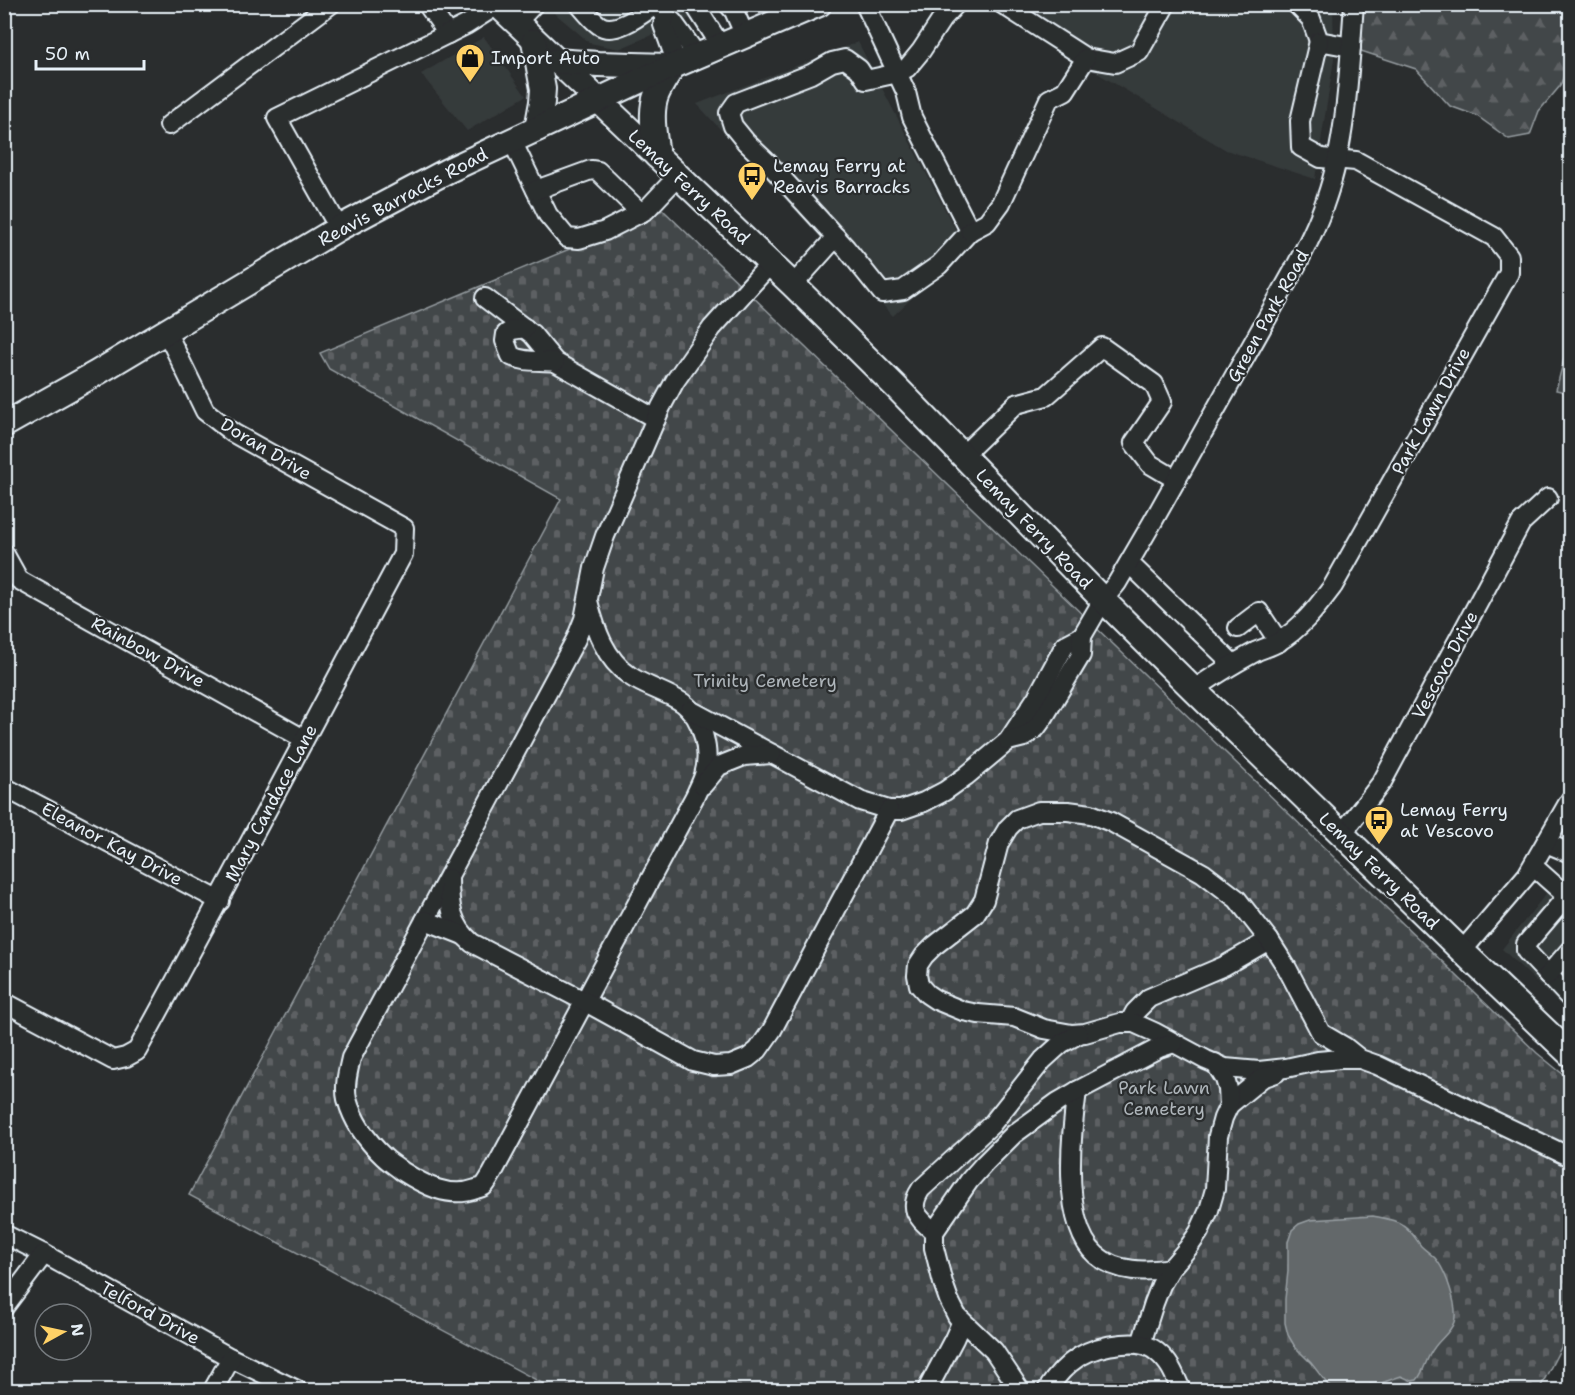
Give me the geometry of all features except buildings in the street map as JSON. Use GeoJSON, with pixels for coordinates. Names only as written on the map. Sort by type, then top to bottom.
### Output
{"type":"FeatureCollection","features":[{"type":"Feature","properties":{"kind":"main road","name":"Reavis Barracks Road"},"geometry":{"type":"LineString","coordinates":[[4,425],[95,374],[339,228],[447,171],[683,62],[819,4]]}},
{"type":"Feature","properties":{"kind":"main road","name":"Lemay Ferry Road"},"geometry":{"type":"LineString","coordinates":[[498,5],[793,285],[899,390],[1103,600],[1462,951],[1568,1046]]}},
{"type":"Feature","properties":{"kind":"main road"},"geometry":{"type":"LineString","coordinates":[[534,41],[543,89],[537,129]]}},
{"type":"Feature","properties":{"kind":"main road"},"geometry":{"type":"LineString","coordinates":[[555,61],[598,64],[683,62]]}},
{"type":"Feature","properties":{"kind":"main road"},"geometry":{"type":"LineString","coordinates":[[657,156],[653,119],[655,99],[683,62]]}},
{"type":"Feature","properties":{"kind":"street"},"geometry":{"type":"LineString","coordinates":[[170,125],[331,4]]}},
{"type":"Feature","properties":{"kind":"street"},"geometry":{"type":"LineString","coordinates":[[427,4],[448,34]]}},
{"type":"Feature","properties":{"kind":"street"},"geometry":{"type":"LineString","coordinates":[[516,23],[534,4]]}},
{"type":"Feature","properties":{"kind":"street"},"geometry":{"type":"LineString","coordinates":[[579,4],[600,26],[611,29],[623,26],[655,5],[673,22],[683,62]]}},
{"type":"Feature","properties":{"kind":"street"},"geometry":{"type":"LineString","coordinates":[[694,4],[721,46]]}},
{"type":"Feature","properties":{"kind":"street"},"geometry":{"type":"LineString","coordinates":[[728,4],[734,11],[745,36]]}},
{"type":"Feature","properties":{"kind":"street"},"geometry":{"type":"LineString","coordinates":[[866,4],[906,92],[912,117],[970,231]]}},
{"type":"Feature","properties":{"kind":"street"},"geometry":{"type":"LineString","coordinates":[[956,4],[942,18],[908,68],[898,73],[866,80],[859,69],[845,59],[832,62],[811,74],[736,103],[729,113],[734,126],[746,142],[836,237],[882,293],[903,291],[939,265],[970,231],[987,222],[1001,203],[1049,99],[1065,91],[1086,58]]}},
{"type":"Feature","properties":{"kind":"street"},"geometry":{"type":"LineString","coordinates":[[1002,4],[1086,58],[1115,63],[1138,52],[1166,4]]}},
{"type":"Feature","properties":{"kind":"street"},"geometry":{"type":"LineString","coordinates":[[1296,4],[1311,12],[1319,42],[1351,47]]}},
{"type":"Feature","properties":{"kind":"street","name":"Green Park Road"},"geometry":{"type":"LineString","coordinates":[[889,810],[901,810],[945,791],[1008,741],[1037,697],[1065,645],[1082,636],[1103,600],[1117,583],[1177,480],[1294,270],[1327,199],[1342,124],[1354,4]]}},
{"type":"Feature","properties":{"kind":"street"},"geometry":{"type":"LineString","coordinates":[[339,228],[277,118],[466,25],[498,5]]}},
{"type":"Feature","properties":{"kind":"street","name":"Park Lawn Drive"},"geometry":{"type":"LineString","coordinates":[[1194,690],[1218,672],[1279,642],[1316,609],[1333,586],[1509,273],[1509,256],[1494,237],[1356,160],[1321,158],[1301,147],[1300,121],[1319,42]]}},
{"type":"Feature","properties":{"kind":"street"},"geometry":{"type":"LineString","coordinates":[[512,141],[548,215],[567,238],[579,239],[605,231],[641,213],[678,176]]}},
{"type":"Feature","properties":{"kind":"street"},"geometry":{"type":"LineString","coordinates":[[536,190],[591,170],[598,171],[641,213]]}},
{"type":"Feature","properties":{"kind":"street"},"geometry":{"type":"LineString","coordinates":[[793,285],[836,237]]}},
{"type":"Feature","properties":{"kind":"street"},"geometry":{"type":"LineString","coordinates":[[690,710],[703,734],[707,754],[704,774],[695,796],[492,1174],[484,1186],[463,1192],[449,1192],[433,1188],[413,1178],[385,1159],[366,1138],[352,1115],[346,1096],[351,1058],[576,639],[584,619],[594,568],[605,536],[675,381],[712,328],[770,264]]}},
{"type":"Feature","properties":{"kind":"street"},"geometry":{"type":"LineString","coordinates":[[484,298],[532,334],[555,362]]}},
{"type":"Feature","properties":{"kind":"street"},"geometry":{"type":"LineString","coordinates":[[525,328],[512,330],[506,334],[505,341],[511,356],[520,361],[555,362],[656,419]]}},
{"type":"Feature","properties":{"kind":"street","name":"Doran Drive"},"geometry":{"type":"LineString","coordinates":[[166,332],[205,411],[233,433],[404,528]]}},
{"type":"Feature","properties":{"kind":"street"},"geometry":{"type":"LineString","coordinates":[[962,456],[1016,404],[1046,396],[1102,347],[1154,384],[1162,402],[1134,443],[1150,464],[1177,480]]}},
{"type":"Feature","properties":{"kind":"street","name":"Vescovo Drive"},"geometry":{"type":"LineString","coordinates":[[1342,834],[1382,782],[1521,523],[1548,498]]}},
{"type":"Feature","properties":{"kind":"street","name":"Mary Candace Lane"},"geometry":{"type":"LineString","coordinates":[[4,1002],[113,1060],[137,1051],[220,901],[403,554],[404,528]]}},
{"type":"Feature","properties":{"kind":"street","name":"Rainbow Drive"},"geometry":{"type":"LineString","coordinates":[[4,553],[20,580],[304,739]]}},
{"type":"Feature","properties":{"kind":"street"},"geometry":{"type":"LineString","coordinates":[[1129,563],[1233,664]]}},
{"type":"Feature","properties":{"kind":"street"},"geometry":{"type":"LineString","coordinates":[[449,876],[452,912],[463,935],[472,943],[693,1061],[714,1066],[731,1065],[748,1058],[758,1050],[772,1029],[889,810],[860,801],[629,676],[600,641],[588,601]]}},
{"type":"Feature","properties":{"kind":"street"},"geometry":{"type":"LineString","coordinates":[[1238,628],[1259,612],[1279,642]]}},
{"type":"Feature","properties":{"kind":"street"},"geometry":{"type":"LineString","coordinates":[[695,796],[719,766],[744,756],[772,754]]}},
{"type":"Feature","properties":{"kind":"street","name":"Eleanor Kay Drive"},"geometry":{"type":"LineString","coordinates":[[4,787],[220,901]]}},
{"type":"Feature","properties":{"kind":"street"},"geometry":{"type":"LineString","coordinates":[[1462,951],[1527,875],[1570,800]]}},
{"type":"Feature","properties":{"kind":"street"},"geometry":{"type":"LineString","coordinates":[[1081,1034],[1044,1029],[1014,1017],[963,1011],[936,1000],[927,993],[919,985],[917,975],[918,965],[924,956],[975,914],[984,900],[999,843],[1008,828],[1017,819],[1039,811],[1091,814],[1111,822],[1203,873],[1237,899],[1269,940],[1287,968],[1321,1033],[1360,1059],[1570,1157]]}},
{"type":"Feature","properties":{"kind":"street"},"geometry":{"type":"LineString","coordinates":[[1546,843],[1570,853]]}},
{"type":"Feature","properties":{"kind":"street"},"geometry":{"type":"LineString","coordinates":[[1533,866],[1569,897],[1526,944],[1526,951],[1570,998]]}},
{"type":"Feature","properties":{"kind":"street"},"geometry":{"type":"LineString","coordinates":[[425,920],[463,935]]}},
{"type":"Feature","properties":{"kind":"street"},"geometry":{"type":"LineString","coordinates":[[1129,1023],[1140,1005],[1149,998],[1224,966],[1269,940]]}},
{"type":"Feature","properties":{"kind":"street"},"geometry":{"type":"LineString","coordinates":[[1548,975],[1570,950]]}},
{"type":"Feature","properties":{"kind":"street"},"geometry":{"type":"LineString","coordinates":[[934,1232],[919,1219],[915,1212],[915,1197],[992,1124],[1043,1060],[1062,1042],[1081,1034],[1120,1023],[1134,1023],[1215,1064],[1240,1070],[1259,1071],[1318,1061],[1360,1059]]}},
{"type":"Feature","properties":{"kind":"street"},"geometry":{"type":"LineString","coordinates":[[1020,1390],[994,1351],[957,1316],[943,1283],[934,1248],[934,1232],[969,1181],[1014,1134],[1077,1091],[1174,1042]]}},
{"type":"Feature","properties":{"kind":"street"},"geometry":{"type":"LineString","coordinates":[[1215,1064],[1225,1079],[1229,1105]]}},
{"type":"Feature","properties":{"kind":"street"},"geometry":{"type":"LineString","coordinates":[[1141,1344],[1154,1302],[1170,1268],[1199,1232],[1209,1210],[1215,1189],[1218,1136],[1222,1118],[1229,1105],[1262,1078],[1286,1068]]}},
{"type":"Feature","properties":{"kind":"street"},"geometry":{"type":"LineString","coordinates":[[1077,1091],[1072,1123],[1070,1164],[1073,1196],[1079,1224],[1086,1242],[1096,1255],[1121,1268],[1138,1271],[1170,1268]]}},
{"type":"Feature","properties":{"kind":"street","name":"Telford Drive"},"geometry":{"type":"LineString","coordinates":[[4,1234],[231,1358],[297,1390]]}},
{"type":"Feature","properties":{"kind":"street"},"geometry":{"type":"LineString","coordinates":[[4,1307],[44,1254]]}},
{"type":"Feature","properties":{"kind":"street"},"geometry":{"type":"LineString","coordinates":[[927,1390],[962,1321]]}},
{"type":"Feature","properties":{"kind":"street"},"geometry":{"type":"LineString","coordinates":[[1047,1390],[1059,1373],[1086,1352],[1130,1343],[1146,1345],[1157,1352],[1172,1368],[1181,1390]]}},
{"type":"Feature","properties":{"kind":"street"},"geometry":{"type":"LineString","coordinates":[[213,1390],[231,1358]]}},
{"type":"Feature","properties":{"kind":"shaded area"},"geometry":{"type":"Polygon","coordinates":[[[545,5],[677,5],[691,18],[619,49],[590,43],[545,5]]]}},
{"type":"Feature","properties":{"kind":"shaded area"},"geometry":{"type":"Polygon","coordinates":[[[983,5],[1333,5],[1334,59],[1315,179],[1226,150],[983,5]]]}},
{"type":"Feature","properties":{"kind":"shaded area"},"geometry":{"type":"Polygon","coordinates":[[[484,37],[526,96],[467,131],[421,74],[484,37]]]}},
{"type":"Feature","properties":{"kind":"shaded area"},"geometry":{"type":"Polygon","coordinates":[[[858,42],[965,248],[893,316],[697,104],[858,42]]]}},
{"type":"Feature","properties":{"kind":"shaded area"},"geometry":{"type":"Polygon","coordinates":[[[1568,866],[1570,868],[1570,1014],[1502,949],[1568,866]]]}},
{"type":"Feature","properties":{"kind":"shaded area"},"geometry":{"type":"Polygon","coordinates":[[[1373,1216],[1403,1225],[1439,1263],[1455,1307],[1454,1322],[1431,1352],[1417,1380],[1412,1381],[1401,1376],[1376,1385],[1370,1384],[1361,1390],[1332,1390],[1295,1347],[1288,1335],[1285,1323],[1285,1299],[1288,1242],[1292,1230],[1299,1224],[1310,1220],[1373,1216]]]}},
{"type":"Feature","properties":{"kind":"green space"},"geometry":{"type":"Polygon","coordinates":[[[1360,5],[1559,5],[1570,25],[1570,60],[1560,86],[1539,111],[1530,135],[1509,139],[1477,116],[1450,106],[1416,69],[1358,50],[1360,5]]]}},
{"type":"Feature","properties":{"kind":"green space"},"geometry":{"type":"Polygon","coordinates":[[[663,210],[1537,1053],[1570,1080],[1570,1330],[1539,1390],[555,1390],[189,1195],[561,499],[329,369],[320,353],[663,210]]]}},
{"type":"Feature","properties":{"kind":"green space"},"geometry":{"type":"Polygon","coordinates":[[[1570,336],[1570,393],[1556,390],[1570,336]]]}},
{"type":"Feature","properties":{"kind":"place","name":"Import Auto"},"geometry":{"type":"Point","coordinates":[470,84]}},
{"type":"Feature","properties":{"kind":"place","name":"Lemay Ferry at Reavis Barracks"},"geometry":{"type":"Point","coordinates":[752,202]}},
{"type":"Feature","properties":{"kind":"place","name":"Lemay Ferry at Vescovo"},"geometry":{"type":"Point","coordinates":[1379,846]}},
{"type":"Feature","properties":{"kind":"park label","name":"Trinity Cemetery"},"geometry":{"type":"Point","coordinates":[765,681]}},
{"type":"Feature","properties":{"kind":"park label","name":"Park Lawn Cemetery"},"geometry":{"type":"Point","coordinates":[1164,1098]}}]}
